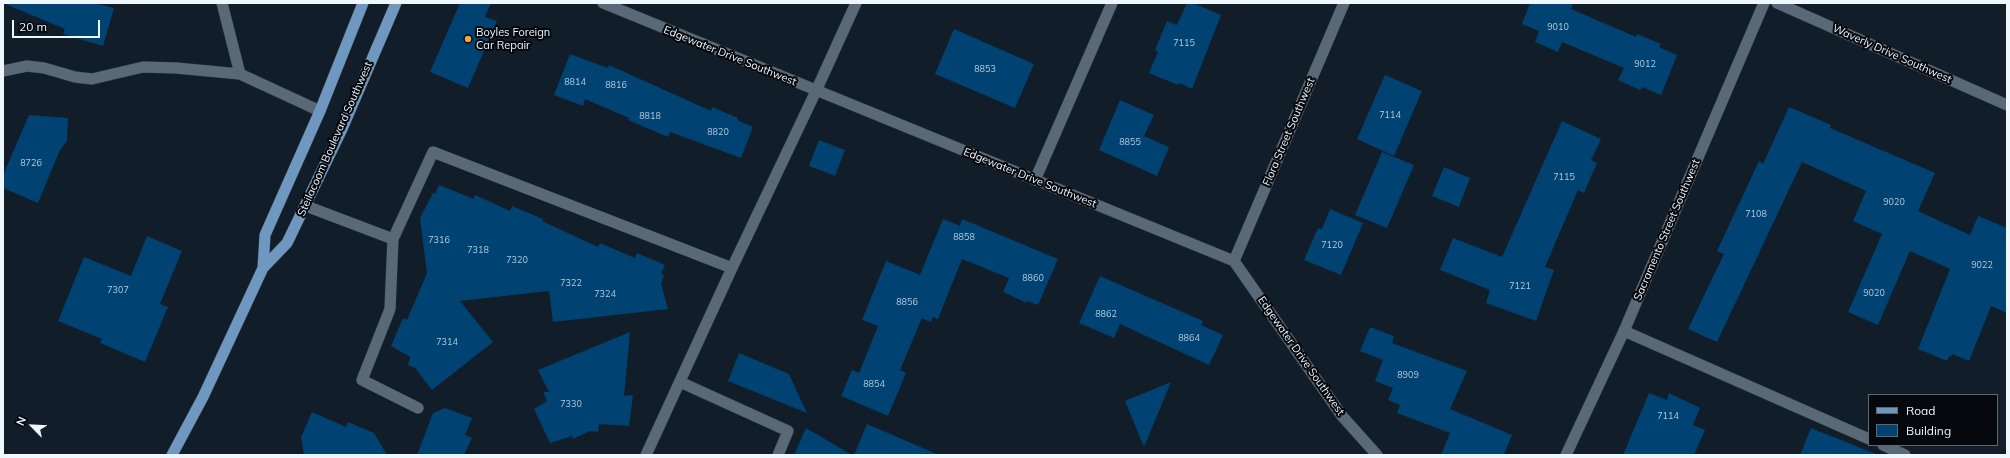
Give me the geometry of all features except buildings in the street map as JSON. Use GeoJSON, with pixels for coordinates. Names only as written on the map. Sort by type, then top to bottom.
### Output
{"type":"FeatureCollection","features":[{"type":"Feature","properties":{"kind":"main road","name":"Steilacoom Boulevard Southwest"},"geometry":{"type":"LineString","coordinates":[[263,268],[264,235],[320,111],[363,3]]}},
{"type":"Feature","properties":{"kind":"main road","name":"Steilacoom Boulevard Southwest"},"geometry":{"type":"LineString","coordinates":[[172,455],[203,397],[263,268],[287,243],[306,206],[342,129],[396,3]]}},
{"type":"Feature","properties":{"kind":"street"},"geometry":{"type":"LineString","coordinates":[[222,3],[240,74]]}},
{"type":"Feature","properties":{"kind":"street","name":"Edgewater Drive Southwest"},"geometry":{"type":"LineString","coordinates":[[603,3],[1234,261],[1342,416],[1377,455]]}},
{"type":"Feature","properties":{"kind":"street"},"geometry":{"type":"LineString","coordinates":[[646,455],[856,3]]}},
{"type":"Feature","properties":{"kind":"street"},"geometry":{"type":"LineString","coordinates":[[1035,180],[1112,3]]}},
{"type":"Feature","properties":{"kind":"street","name":"Flora Street Southwest"},"geometry":{"type":"LineString","coordinates":[[1234,261],[1344,3]]}},
{"type":"Feature","properties":{"kind":"street","name":"Sacramento Street Southwest"},"geometry":{"type":"LineString","coordinates":[[1566,455],[1624,331],[1764,3]]}},
{"type":"Feature","properties":{"kind":"street","name":"Waverly Drive Southwest"},"geometry":{"type":"LineString","coordinates":[[1776,3],[2007,105]]}},
{"type":"Feature","properties":{"kind":"street"},"geometry":{"type":"LineString","coordinates":[[3,71],[27,66],[44,68],[75,77],[92,79],[143,67],[240,74],[320,111]]}},
{"type":"Feature","properties":{"kind":"street"},"geometry":{"type":"LineString","coordinates":[[418,408],[362,380],[390,309],[393,239],[433,152],[732,268]]}},
{"type":"Feature","properties":{"kind":"street"},"geometry":{"type":"LineString","coordinates":[[306,206],[393,239]]}},
{"type":"Feature","properties":{"kind":"street"},"geometry":{"type":"LineString","coordinates":[[1624,331],[1868,439]]}},
{"type":"Feature","properties":{"kind":"street"},"geometry":{"type":"LineString","coordinates":[[680,382],[788,431],[778,455]]}},
{"type":"Feature","properties":{"kind":"street"},"geometry":{"type":"LineString","coordinates":[[1885,446],[1905,455]]}},
{"type":"Feature","properties":{"kind":"place","name":"Boyles Foreign Car Repair"},"geometry":{"type":"Point","coordinates":[468,39]}}]}
